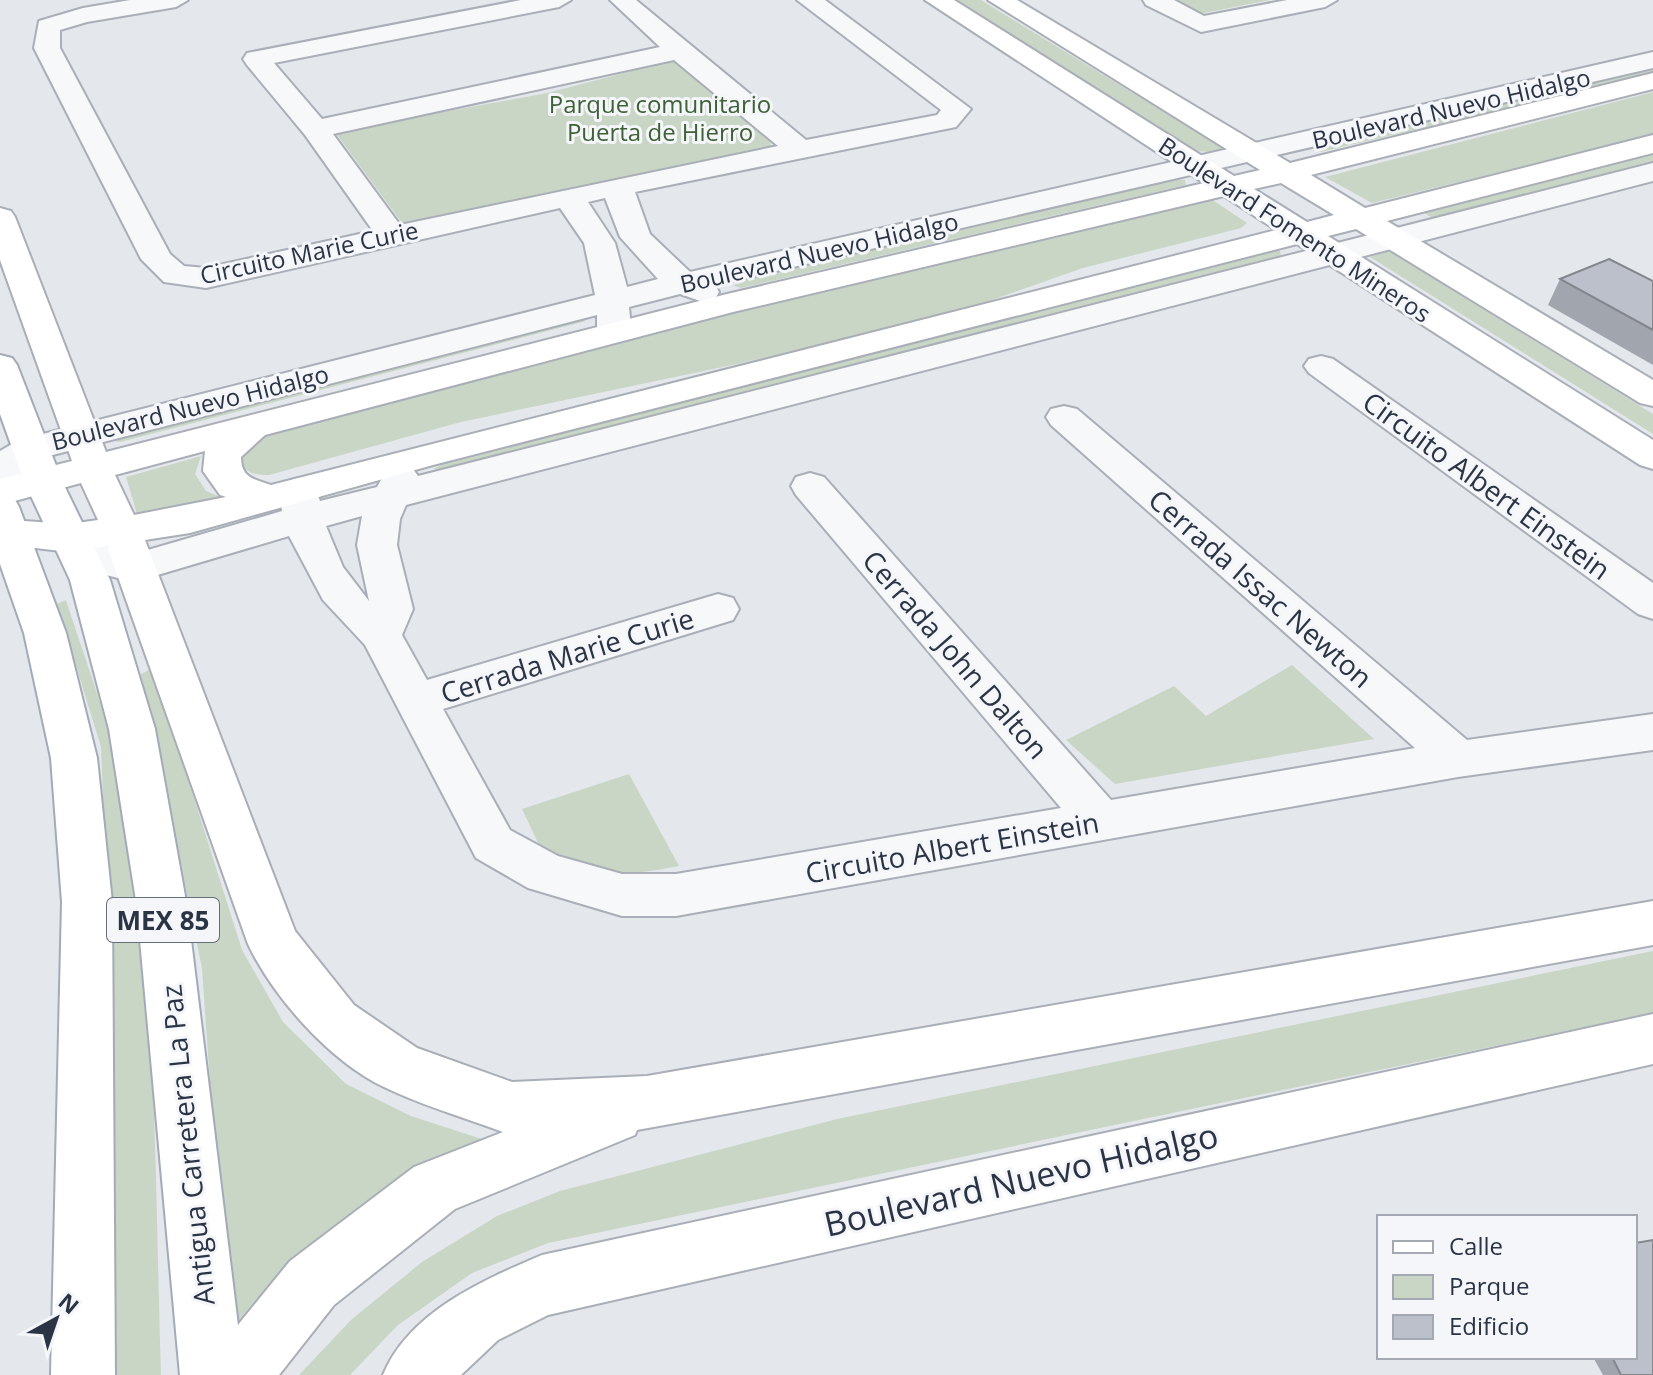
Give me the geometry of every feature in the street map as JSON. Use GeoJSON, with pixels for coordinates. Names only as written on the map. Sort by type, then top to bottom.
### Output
{"type":"FeatureCollection","features":[{"type":"Feature","properties":{"kind":"street","name":"Circuito Marie Curie"},"geometry":{"type":"LineString","coordinates":[[176,0],[83,15],[48,26],[47,48],[157,259],[175,275],[206,278],[567,197],[946,121],[957,109],[809,0]]}},
{"type":"Feature","properties":{"kind":"street"},"geometry":{"type":"LineString","coordinates":[[392,236],[315,129],[256,59],[559,0]]}},
{"type":"Feature","properties":{"kind":"street"},"geometry":{"type":"LineString","coordinates":[[622,0],[679,51],[802,151]]}},
{"type":"Feature","properties":{"kind":"street","name":"Boulevard Fomento Mineros"},"geometry":{"type":"LineString","coordinates":[[937,0],[1653,457]]}},
{"type":"Feature","properties":{"kind":"street","name":"Boulevard Fomento Mineros"},"geometry":{"type":"LineString","coordinates":[[1000,0],[1653,395]]}},
{"type":"Feature","properties":{"kind":"street"},"geometry":{"type":"LineString","coordinates":[[1155,0],[1201,24],[1325,0]]}},
{"type":"Feature","properties":{"kind":"street"},"geometry":{"type":"LineString","coordinates":[[315,129],[679,51]]}},
{"type":"Feature","properties":{"kind":"street","name":"Boulevard Nuevo Hidalgo"},"geometry":{"type":"LineString","coordinates":[[12,496],[88,451],[614,316],[727,304],[1212,176],[1254,154],[1653,60]]}},
{"type":"Feature","properties":{"kind":"street","name":"Boulevard Nuevo Hidalgo"},"geometry":{"type":"LineString","coordinates":[[88,451],[253,426],[614,316],[683,283],[1212,176],[1285,173],[1653,81]]}},
{"type":"Feature","properties":{"kind":"street"},"geometry":{"type":"LineString","coordinates":[[70,538],[96,559],[289,502],[425,455],[1653,144]]}},
{"type":"Feature","properties":{"kind":"street"},"geometry":{"type":"LineString","coordinates":[[253,426],[222,454],[222,471],[234,486],[289,502],[392,496],[1653,172]]}},
{"type":"Feature","properties":{"kind":"street"},"geometry":{"type":"LineString","coordinates":[[619,188],[619,204],[633,235],[667,271],[683,283],[727,304]]}},
{"type":"Feature","properties":{"kind":"street"},"geometry":{"type":"LineString","coordinates":[[567,197],[599,236],[609,269],[614,316]]}},
{"type":"Feature","properties":{"kind":"street"},"geometry":{"type":"LineString","coordinates":[[0,217],[274,944],[335,1022],[399,1067],[512,1109],[647,1103],[1653,923]]}},
{"type":"Feature","properties":{"kind":"street","name":"Antigua Carretera La Paz"},"geometry":{"type":"LineString","coordinates":[[0,365],[19,600],[74,758],[87,902],[83,1375]]}},
{"type":"Feature","properties":{"kind":"street","name":"Circuito Albert Einstein"},"geometry":{"type":"LineString","coordinates":[[1321,366],[1653,604]]}},
{"type":"Feature","properties":{"kind":"street","name":"Cerrada Issac Newton"},"geometry":{"type":"LineString","coordinates":[[1064,417],[1458,759]]}},
{"type":"Feature","properties":{"kind":"street"},"geometry":{"type":"LineString","coordinates":[[381,635],[392,609],[377,545],[380,519],[404,470],[425,455]]}},
{"type":"Feature","properties":{"kind":"street","name":"Cerrada John Dalton"},"geometry":{"type":"LineString","coordinates":[[810,486],[1101,821]]}},
{"type":"Feature","properties":{"kind":"street","name":"Antigua Carretera La Paz"},"geometry":{"type":"LineString","coordinates":[[12,496],[70,538],[90,580],[132,729],[162,907],[212,1375]]}},
{"type":"Feature","properties":{"kind":"street","name":"Circuito Albert Einstein"},"geometry":{"type":"LineString","coordinates":[[289,502],[359,619],[381,635],[493,844],[545,873],[622,895],[676,895],[1458,759],[1653,732]]}},
{"type":"Feature","properties":{"kind":"street","name":"Cerrada Marie Curie"},"geometry":{"type":"LineString","coordinates":[[417,700],[718,609]]}},
{"type":"Feature","properties":{"kind":"street","name":"Boulevard Nuevo Hidalgo"},"geometry":{"type":"LineString","coordinates":[[415,1375],[476,1318],[542,1286],[1653,1039]]}},
{"type":"Feature","properties":{"kind":"street"},"geometry":{"type":"LineString","coordinates":[[239,1375],[312,1283],[435,1188],[647,1103]]}},
{"type":"Feature","properties":{"kind":"green space"},"geometry":{"type":"Polygon","coordinates":[[[957,0],[981,0],[1221,147],[1222,153],[1197,151],[957,0]]]}},
{"type":"Feature","properties":{"kind":"green space"},"geometry":{"type":"Polygon","coordinates":[[[1166,0],[1270,0],[1199,14],[1166,0]]]}},
{"type":"Feature","properties":{"kind":"green space","name":"Parque comunitario Puerta de Hierro"},"geometry":{"type":"Polygon","coordinates":[[[674,60],[771,139],[770,148],[402,223],[335,132],[547,93],[674,60]]]}},
{"type":"Feature","properties":{"kind":"green space"},"geometry":{"type":"Polygon","coordinates":[[[1653,66],[1653,74],[1320,152],[1312,147],[1653,66]]]}},
{"type":"Feature","properties":{"kind":"green space"},"geometry":{"type":"Polygon","coordinates":[[[1653,92],[1653,135],[1372,203],[1325,177],[1653,92]]]}},
{"type":"Feature","properties":{"kind":"green space"},"geometry":{"type":"Polygon","coordinates":[[[1653,153],[1653,161],[1432,218],[1423,212],[1653,153]]]}},
{"type":"Feature","properties":{"kind":"green space"},"geometry":{"type":"Polygon","coordinates":[[[1175,179],[1185,180],[1186,185],[741,288],[734,286],[739,280],[1175,179]]]}},
{"type":"Feature","properties":{"kind":"green space"},"geometry":{"type":"Polygon","coordinates":[[[1211,199],[1247,223],[1241,228],[1083,268],[975,306],[737,364],[461,422],[269,475],[250,472],[238,459],[256,439],[676,325],[1211,199]]]}},
{"type":"Feature","properties":{"kind":"green space"},"geometry":{"type":"Polygon","coordinates":[[[1280,251],[1281,257],[448,471],[433,469],[449,461],[1280,251]]]}},
{"type":"Feature","properties":{"kind":"green space"},"geometry":{"type":"Polygon","coordinates":[[[1389,251],[1653,414],[1653,434],[1370,257],[1389,251]]]}},
{"type":"Feature","properties":{"kind":"green space"},"geometry":{"type":"Polygon","coordinates":[[[578,318],[586,321],[120,442],[105,439],[578,318]]]}},
{"type":"Feature","properties":{"kind":"green space"},"geometry":{"type":"Polygon","coordinates":[[[201,456],[195,474],[206,491],[223,498],[138,517],[126,477],[201,456]]]}},
{"type":"Feature","properties":{"kind":"green space"},"geometry":{"type":"Polygon","coordinates":[[[66,600],[112,745],[138,901],[152,1058],[161,1375],[112,1375],[108,929],[101,747],[57,604],[66,600]]]}},
{"type":"Feature","properties":{"kind":"green space"},"geometry":{"type":"Polygon","coordinates":[[[1292,665],[1374,739],[1115,784],[1066,740],[1174,686],[1206,716],[1292,665]]]}},
{"type":"Feature","properties":{"kind":"green space"},"geometry":{"type":"Polygon","coordinates":[[[153,668],[242,950],[283,1022],[346,1084],[411,1116],[494,1143],[236,1331],[213,1127],[202,968],[141,674],[153,668]]]}},
{"type":"Feature","properties":{"kind":"green space"},"geometry":{"type":"Polygon","coordinates":[[[629,774],[679,866],[639,872],[608,872],[578,865],[541,849],[522,809],[629,774]]]}},
{"type":"Feature","properties":{"kind":"green space"},"geometry":{"type":"Polygon","coordinates":[[[1653,951],[1653,1013],[548,1243],[472,1273],[398,1325],[350,1375],[299,1375],[351,1320],[422,1262],[497,1216],[560,1191],[837,1119],[1653,951]]]}},
{"type":"Feature","properties":{"kind":"building"},"geometry":{"type":"Polygon","coordinates":[[[1609,259],[1653,281],[1653,330],[1560,279],[1609,259]]]}},
{"type":"Feature","properties":{"kind":"building"},"geometry":{"type":"Polygon","coordinates":[[[1653,1240],[1653,1375],[1621,1375],[1613,1359],[1637,1359],[1637,1243],[1653,1240]]]}}]}
